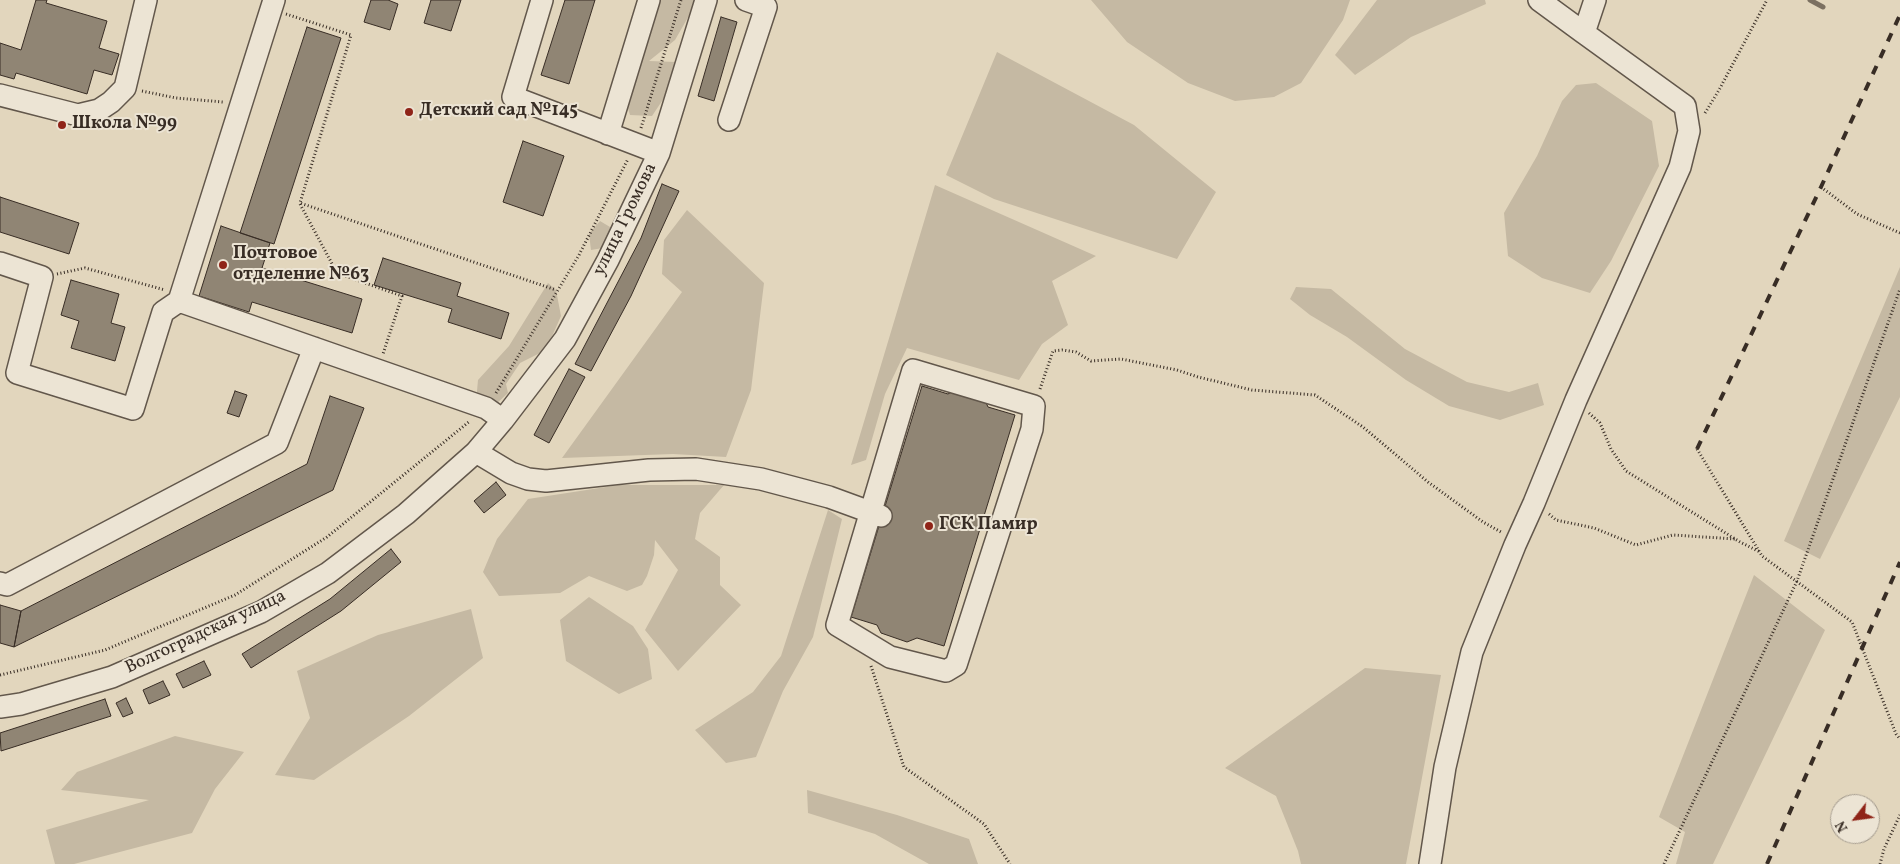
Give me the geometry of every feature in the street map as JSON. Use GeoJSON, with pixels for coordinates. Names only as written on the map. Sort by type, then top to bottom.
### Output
{"type":"FeatureCollection","features":[{"type":"Feature","properties":{"kind":"street"},"geometry":{"type":"LineString","coordinates":[[0,95],[78,116],[100,110],[125,88],[146,0]]}},
{"type":"Feature","properties":{"kind":"street"},"geometry":{"type":"LineString","coordinates":[[542,0],[513,97],[659,153]]}},
{"type":"Feature","properties":{"kind":"street"},"geometry":{"type":"LineString","coordinates":[[608,134],[650,0]]}},
{"type":"Feature","properties":{"kind":"street","name":"улица Громова"},"geometry":{"type":"LineString","coordinates":[[495,414],[565,338],[608,260],[659,153],[706,0]]}},
{"type":"Feature","properties":{"kind":"street"},"geometry":{"type":"LineString","coordinates":[[729,120],[766,8],[746,0]]}},
{"type":"Feature","properties":{"kind":"street"},"geometry":{"type":"LineString","coordinates":[[1430,864],[1445,767],[1472,652],[1576,400],[1680,167],[1689,131],[1686,106],[1539,0]]}},
{"type":"Feature","properties":{"kind":"street"},"geometry":{"type":"LineString","coordinates":[[1584,33],[1595,0]]}},
{"type":"Feature","properties":{"kind":"street"},"geometry":{"type":"LineString","coordinates":[[0,263],[42,277],[17,373],[133,409],[163,312],[180,298],[240,104],[273,5]]}},
{"type":"Feature","properties":{"kind":"street"},"geometry":{"type":"LineString","coordinates":[[180,298],[495,414]]}},
{"type":"Feature","properties":{"kind":"street"},"geometry":{"type":"LineString","coordinates":[[0,583],[7,586],[277,443],[314,348]]}},
{"type":"Feature","properties":{"kind":"street"},"geometry":{"type":"LineString","coordinates":[[914,370],[1034,406],[1032,429],[956,665],[946,671],[890,657],[837,624],[876,514],[914,370]]}},
{"type":"Feature","properties":{"kind":"street","name":"Волгоградская улица"},"geometry":{"type":"LineString","coordinates":[[0,707],[22,704],[112,677],[261,612],[336,567],[406,514],[476,452],[495,414]]}},
{"type":"Feature","properties":{"kind":"street"},"geometry":{"type":"LineString","coordinates":[[476,452],[511,473],[528,479],[546,481],[649,470],[696,469],[761,479],[822,495],[876,514]]}},
{"type":"Feature","properties":{"kind":"path"},"geometry":{"type":"LineString","coordinates":[[0,675],[105,650],[235,595],[327,537],[495,414],[636,144],[681,0]]}},
{"type":"Feature","properties":{"kind":"path"},"geometry":{"type":"LineString","coordinates":[[1689,131],[1696,127],[1719,90],[1767,0]]}},
{"type":"Feature","properties":{"kind":"path"},"geometry":{"type":"LineString","coordinates":[[273,5],[351,35],[300,203],[337,273],[402,296],[377,370]]}},
{"type":"Feature","properties":{"kind":"path"},"geometry":{"type":"LineString","coordinates":[[125,88],[176,98],[240,104]]}},
{"type":"Feature","properties":{"kind":"path"},"geometry":{"type":"LineString","coordinates":[[1821,187],[1857,214],[1900,233]]}},
{"type":"Feature","properties":{"kind":"path"},"geometry":{"type":"LineString","coordinates":[[300,203],[556,290]]}},
{"type":"Feature","properties":{"kind":"path"},"geometry":{"type":"LineString","coordinates":[[42,277],[85,268],[180,298]]}},
{"type":"Feature","properties":{"kind":"path"},"geometry":{"type":"LineString","coordinates":[[1664,864],[1797,581],[1900,289]]}},
{"type":"Feature","properties":{"kind":"path"},"geometry":{"type":"LineString","coordinates":[[1034,406],[1053,351],[1062,350],[1076,352],[1091,361],[1121,359],[1177,370],[1252,390],[1315,394],[1363,427],[1428,482],[1483,522],[1504,534],[1515,545]]}},
{"type":"Feature","properties":{"kind":"path"},"geometry":{"type":"LineString","coordinates":[[1576,400],[1600,423],[1611,448],[1626,471],[1735,539],[1760,552]]}},
{"type":"Feature","properties":{"kind":"path"},"geometry":{"type":"LineString","coordinates":[[1698,449],[1762,556],[1852,622],[1896,734],[1900,739]]}},
{"type":"Feature","properties":{"kind":"path"},"geometry":{"type":"LineString","coordinates":[[1534,503],[1556,520],[1594,528],[1636,545],[1673,535],[1735,539]]}},
{"type":"Feature","properties":{"kind":"path"},"geometry":{"type":"LineString","coordinates":[[865,659],[871,666],[904,767],[984,824],[1010,864]]}},
{"type":"Feature","properties":{"kind":"path"},"geometry":{"type":"LineString","coordinates":[[1880,864],[1884,849],[1900,815]]}},
{"type":"Feature","properties":{"kind":"shaded area"},"geometry":{"type":"Polygon","coordinates":[[[659,0],[698,0],[675,40],[649,61],[676,62],[664,98],[652,116],[630,115],[624,96],[659,0]]]}},
{"type":"Feature","properties":{"kind":"shaded area"},"geometry":{"type":"Polygon","coordinates":[[[1091,0],[1350,0],[1343,20],[1301,83],[1274,97],[1235,101],[1188,83],[1127,42],[1091,0]]]}},
{"type":"Feature","properties":{"kind":"shaded area"},"geometry":{"type":"Polygon","coordinates":[[[1377,0],[1485,0],[1486,4],[1411,37],[1355,75],[1335,55],[1377,0]]]}},
{"type":"Feature","properties":{"kind":"shaded area"},"geometry":{"type":"Polygon","coordinates":[[[997,52],[1134,125],[1216,192],[1177,259],[994,199],[946,175],[997,52]]]}},
{"type":"Feature","properties":{"kind":"shaded area"},"geometry":{"type":"Polygon","coordinates":[[[1596,83],[1652,121],[1659,166],[1611,261],[1590,293],[1542,278],[1508,256],[1504,213],[1537,156],[1562,101],[1576,85],[1596,83]]]}},
{"type":"Feature","properties":{"kind":"shaded area"},"geometry":{"type":"Polygon","coordinates":[[[935,185],[1096,256],[1052,281],[1068,325],[1042,344],[1019,380],[907,348],[885,394],[866,460],[851,465],[935,185]]]}},
{"type":"Feature","properties":{"kind":"shaded area"},"geometry":{"type":"Polygon","coordinates":[[[687,210],[764,283],[751,390],[726,457],[673,454],[562,458],[682,292],[662,274],[664,240],[687,210]]]}},
{"type":"Feature","properties":{"kind":"shaded area"},"geometry":{"type":"Polygon","coordinates":[[[600,221],[610,227],[609,236],[603,248],[591,250],[589,234],[600,221]]]}},
{"type":"Feature","properties":{"kind":"shaded area"},"geometry":{"type":"Polygon","coordinates":[[[1900,267],[1900,397],[1820,559],[1784,541],[1900,267]]]}},
{"type":"Feature","properties":{"kind":"shaded area"},"geometry":{"type":"Polygon","coordinates":[[[548,283],[556,290],[561,316],[546,350],[520,363],[506,384],[508,393],[495,405],[476,402],[478,380],[509,346],[548,283]]]}},
{"type":"Feature","properties":{"kind":"shaded area"},"geometry":{"type":"Polygon","coordinates":[[[1296,287],[1331,289],[1405,349],[1467,382],[1509,392],[1538,383],[1544,405],[1500,420],[1449,406],[1406,380],[1347,337],[1310,315],[1290,299],[1296,287]]]}},
{"type":"Feature","properties":{"kind":"shaded area"},"geometry":{"type":"Polygon","coordinates":[[[619,485],[724,485],[700,513],[695,539],[720,557],[720,585],[741,605],[678,671],[645,630],[678,570],[655,540],[654,555],[647,576],[642,585],[627,591],[589,576],[560,593],[499,596],[483,572],[497,539],[528,499],[619,485]]]}},
{"type":"Feature","properties":{"kind":"shaded area"},"geometry":{"type":"Polygon","coordinates":[[[828,510],[842,519],[813,637],[783,691],[756,757],[726,763],[695,730],[753,692],[781,656],[828,510]]]}},
{"type":"Feature","properties":{"kind":"shaded area"},"geometry":{"type":"Polygon","coordinates":[[[1754,575],[1825,630],[1713,864],[1676,864],[1685,832],[1659,817],[1754,575]]]}},
{"type":"Feature","properties":{"kind":"shaded area"},"geometry":{"type":"Polygon","coordinates":[[[589,597],[633,626],[648,649],[652,679],[619,694],[566,661],[560,620],[589,597]]]}},
{"type":"Feature","properties":{"kind":"shaded area"},"geometry":{"type":"Polygon","coordinates":[[[471,609],[483,658],[409,716],[314,780],[275,775],[310,718],[297,671],[378,635],[471,609]]]}},
{"type":"Feature","properties":{"kind":"shaded area"},"geometry":{"type":"Polygon","coordinates":[[[1365,668],[1441,675],[1406,864],[1301,864],[1298,851],[1276,796],[1225,768],[1365,668]]]}},
{"type":"Feature","properties":{"kind":"shaded area"},"geometry":{"type":"Polygon","coordinates":[[[175,736],[244,752],[215,789],[192,833],[74,864],[55,864],[46,830],[149,800],[61,790],[77,772],[175,736]]]}},
{"type":"Feature","properties":{"kind":"shaded area"},"geometry":{"type":"Polygon","coordinates":[[[807,790],[897,815],[969,839],[978,864],[929,864],[875,834],[808,813],[807,790]]]}},
{"type":"Feature","properties":{"kind":"building"},"geometry":{"type":"Polygon","coordinates":[[[36,0],[47,0],[46,3],[107,21],[99,48],[119,54],[112,75],[94,70],[87,94],[16,73],[14,79],[0,75],[0,43],[21,50],[36,0]]]}},
{"type":"Feature","properties":{"kind":"building"},"geometry":{"type":"Polygon","coordinates":[[[371,0],[388,0],[398,4],[390,30],[364,22],[371,0]]]}},
{"type":"Feature","properties":{"kind":"building"},"geometry":{"type":"Polygon","coordinates":[[[431,0],[461,0],[451,31],[424,23],[431,0]]]}},
{"type":"Feature","properties":{"kind":"building"},"geometry":{"type":"Polygon","coordinates":[[[565,0],[595,0],[569,84],[541,75],[565,0]]]}},
{"type":"Feature","properties":{"kind":"building"},"geometry":{"type":"Polygon","coordinates":[[[721,17],[737,22],[714,101],[698,96],[721,17]]]}},
{"type":"Feature","properties":{"kind":"building"},"geometry":{"type":"Polygon","coordinates":[[[307,27],[341,38],[274,244],[240,233],[307,27]]]}},
{"type":"Feature","properties":{"kind":"building"},"geometry":{"type":"Polygon","coordinates":[[[523,141],[564,156],[543,216],[503,202],[523,141]]]}},
{"type":"Feature","properties":{"kind":"building"},"geometry":{"type":"Polygon","coordinates":[[[662,184],[679,191],[631,296],[591,371],[575,364],[641,238],[662,184]]]}},
{"type":"Feature","properties":{"kind":"building"},"geometry":{"type":"Polygon","coordinates":[[[0,197],[79,223],[69,254],[0,232],[0,197]]]}},
{"type":"Feature","properties":{"kind":"building"},"geometry":{"type":"Polygon","coordinates":[[[221,226],[270,243],[262,268],[362,299],[352,333],[252,302],[249,312],[199,296],[221,226]]]}},
{"type":"Feature","properties":{"kind":"building"},"geometry":{"type":"Polygon","coordinates":[[[383,258],[461,283],[457,296],[509,313],[501,339],[448,322],[452,309],[374,285],[383,258]]]}},
{"type":"Feature","properties":{"kind":"building"},"geometry":{"type":"Polygon","coordinates":[[[71,280],[119,294],[111,323],[125,327],[115,361],[71,348],[79,321],[61,315],[71,280]]]}},
{"type":"Feature","properties":{"kind":"building"},"geometry":{"type":"Polygon","coordinates":[[[569,369],[585,377],[549,443],[534,435],[569,369]]]}},
{"type":"Feature","properties":{"kind":"building","name":"ГСК Памир"},"geometry":{"type":"Polygon","coordinates":[[[922,386],[948,394],[955,390],[984,398],[988,407],[1015,415],[944,646],[917,638],[907,642],[881,633],[877,625],[851,617],[922,386]]]}},
{"type":"Feature","properties":{"kind":"building"},"geometry":{"type":"Polygon","coordinates":[[[235,391],[247,395],[239,417],[227,413],[235,391]]]}},
{"type":"Feature","properties":{"kind":"building"},"geometry":{"type":"Polygon","coordinates":[[[330,396],[364,408],[333,490],[14,647],[21,611],[307,464],[330,396]]]}},
{"type":"Feature","properties":{"kind":"building"},"geometry":{"type":"Polygon","coordinates":[[[496,482],[506,495],[484,513],[474,501],[496,482]]]}},
{"type":"Feature","properties":{"kind":"building"},"geometry":{"type":"Polygon","coordinates":[[[391,549],[401,562],[341,611],[251,668],[242,654],[330,599],[391,549]]]}},
{"type":"Feature","properties":{"kind":"building"},"geometry":{"type":"Polygon","coordinates":[[[0,605],[21,611],[14,647],[0,643],[0,605]]]}},
{"type":"Feature","properties":{"kind":"building"},"geometry":{"type":"Polygon","coordinates":[[[204,661],[211,675],[183,688],[176,674],[204,661]]]}},
{"type":"Feature","properties":{"kind":"building"},"geometry":{"type":"Polygon","coordinates":[[[163,681],[170,695],[149,704],[143,690],[163,681]]]}},
{"type":"Feature","properties":{"kind":"building"},"geometry":{"type":"Polygon","coordinates":[[[126,698],[133,713],[123,717],[116,703],[126,698]]]}},
{"type":"Feature","properties":{"kind":"building"},"geometry":{"type":"Polygon","coordinates":[[[105,699],[111,716],[1,751],[0,733],[105,699]]]}},
{"type":"Feature","properties":{"kind":"waterway"},"geometry":{"type":"LineString","coordinates":[[1810,0],[1823,7]]}},
{"type":"Feature","properties":{"kind":"railway"},"geometry":{"type":"LineString","coordinates":[[1697,449],[1899,17]]}},
{"type":"Feature","properties":{"kind":"railway"},"geometry":{"type":"LineString","coordinates":[[1767,864],[1900,562]]}},
{"type":"Feature","properties":{"kind":"place","name":"Детский сад №145"},"geometry":{"type":"Point","coordinates":[409,112]}},
{"type":"Feature","properties":{"kind":"place","name":"Школа №99"},"geometry":{"type":"Point","coordinates":[62,125]}},
{"type":"Feature","properties":{"kind":"place","name":"Почтовое отделение №63"},"geometry":{"type":"Point","coordinates":[223,265]}},
{"type":"Feature","properties":{"kind":"place","name":"ГСК Памир"},"geometry":{"type":"Point","coordinates":[929,526]}}]}
